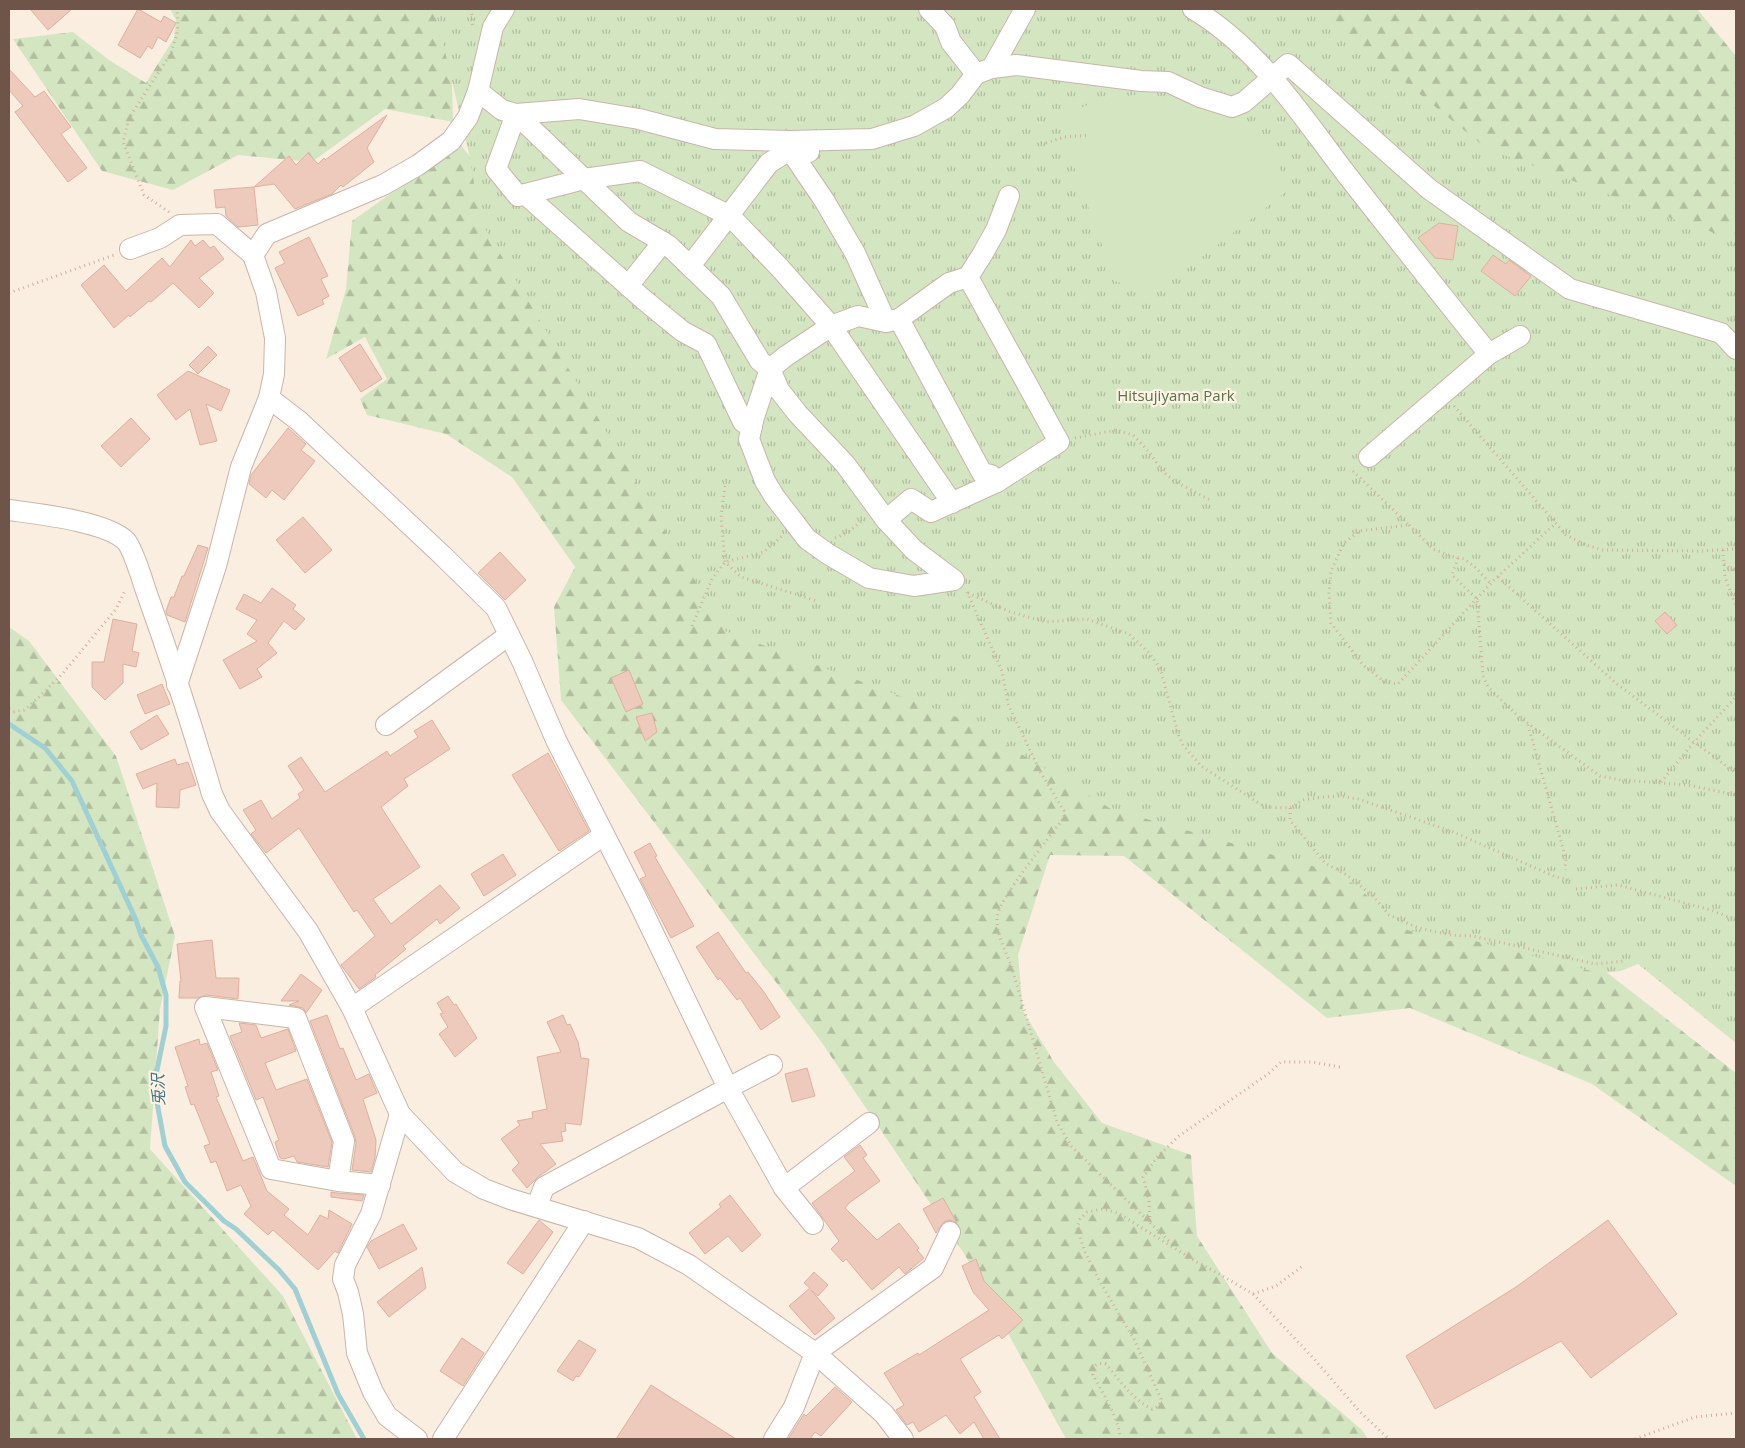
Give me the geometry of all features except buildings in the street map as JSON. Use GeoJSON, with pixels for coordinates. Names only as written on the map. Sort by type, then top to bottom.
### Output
{"type":"FeatureCollection","features":[{"type":"Feature","properties":{"kind":"street"},"geometry":{"type":"LineString","coordinates":[[253,255],[267,234],[383,185],[418,165],[451,141],[468,117],[478,91],[493,27],[504,9]]}},
{"type":"Feature","properties":{"kind":"street"},"geometry":{"type":"LineString","coordinates":[[929,9],[945,26],[951,42],[984,71]]}},
{"type":"Feature","properties":{"kind":"street"},"geometry":{"type":"LineString","coordinates":[[478,91],[502,110],[516,114],[579,109],[639,119],[715,139],[872,139],[914,126],[946,108],[984,71],[1025,9]]}},
{"type":"Feature","properties":{"kind":"street"},"geometry":{"type":"LineString","coordinates":[[1193,9],[1212,20],[1262,65],[1412,259],[1489,354]]}},
{"type":"Feature","properties":{"kind":"street"},"geometry":{"type":"LineString","coordinates":[[984,71],[1016,65],[1141,81],[1168,82],[1200,97],[1232,107],[1244,102],[1273,79],[1288,64],[1429,189],[1570,289],[1721,333],[1736,350]]}},
{"type":"Feature","properties":{"kind":"street"},"geometry":{"type":"LineString","coordinates":[[516,114],[629,222],[663,242],[721,296],[760,361],[770,369],[779,390],[798,414],[845,464],[882,514],[914,550],[960,586]]}},
{"type":"Feature","properties":{"kind":"street"},"geometry":{"type":"LineString","coordinates":[[516,114],[496,170],[518,196],[584,179],[640,171],[730,216],[780,268],[831,326],[952,504]]}},
{"type":"Feature","properties":{"kind":"street"},"geometry":{"type":"LineString","coordinates":[[690,266],[769,163],[790,150],[816,151],[824,149],[834,140]]}},
{"type":"Feature","properties":{"kind":"street"},"geometry":{"type":"LineString","coordinates":[[790,150],[824,200],[982,473],[991,475],[997,482]]}},
{"type":"Feature","properties":{"kind":"street"},"geometry":{"type":"LineString","coordinates":[[525,194],[628,286],[682,330],[706,344],[743,422],[752,426]]}},
{"type":"Feature","properties":{"kind":"street"},"geometry":{"type":"LineString","coordinates":[[960,586],[914,586],[869,578],[816,546],[807,539],[796,525],[765,481],[749,440],[770,369],[831,326],[858,316],[892,320],[949,283],[968,277],[996,230],[1009,196]]}},
{"type":"Feature","properties":{"kind":"street"},"geometry":{"type":"LineString","coordinates":[[130,249],[160,238],[180,225],[218,224],[253,255],[266,292],[275,338],[274,374],[270,398],[241,467],[216,566],[177,685]]}},
{"type":"Feature","properties":{"kind":"street"},"geometry":{"type":"LineString","coordinates":[[628,286],[663,242]]}},
{"type":"Feature","properties":{"kind":"street"},"geometry":{"type":"LineString","coordinates":[[882,514],[911,499],[931,512],[952,504],[997,482],[1059,442],[968,277]]}},
{"type":"Feature","properties":{"kind":"street"},"geometry":{"type":"LineString","coordinates":[[1369,457],[1489,354],[1520,336]]}},
{"type":"Feature","properties":{"kind":"street"},"geometry":{"type":"LineString","coordinates":[[270,398],[299,421],[496,608],[556,740],[728,1088],[784,1188],[813,1224]]}},
{"type":"Feature","properties":{"kind":"street"},"geometry":{"type":"LineString","coordinates":[[9,510],[61,518],[111,532],[126,542],[137,566],[166,647],[212,794],[220,811],[308,932],[352,1008],[400,1114],[456,1172],[484,1188],[510,1199],[638,1238],[689,1265],[815,1353],[884,1414],[903,1439]]}},
{"type":"Feature","properties":{"kind":"street"},"geometry":{"type":"LineString","coordinates":[[386,725],[509,635]]}},
{"type":"Feature","properties":{"kind":"street"},"geometry":{"type":"LineString","coordinates":[[352,1008],[604,835]]}},
{"type":"Feature","properties":{"kind":"street"},"geometry":{"type":"LineString","coordinates":[[338,1181],[344,1141],[296,1018],[205,1007],[271,1169],[338,1181],[380,1186]]}},
{"type":"Feature","properties":{"kind":"street"},"geometry":{"type":"LineString","coordinates":[[537,1206],[544,1187],[772,1065]]}},
{"type":"Feature","properties":{"kind":"street"},"geometry":{"type":"LineString","coordinates":[[400,1114],[371,1214],[345,1265],[343,1279],[353,1314],[357,1353],[373,1392],[387,1416],[417,1439]]}},
{"type":"Feature","properties":{"kind":"street"},"geometry":{"type":"LineString","coordinates":[[784,1188],[869,1123]]}},
{"type":"Feature","properties":{"kind":"street"},"geometry":{"type":"LineString","coordinates":[[443,1439],[584,1221]]}},
{"type":"Feature","properties":{"kind":"street"},"geometry":{"type":"LineString","coordinates":[[774,1439],[794,1407],[815,1353],[933,1268],[950,1232]]}},
{"type":"Feature","properties":{"kind":"path"},"geometry":{"type":"LineString","coordinates":[[176,9],[177,34],[171,53],[129,118],[123,142],[144,195],[188,225]]}},
{"type":"Feature","properties":{"kind":"path"},"geometry":{"type":"LineString","coordinates":[[1046,143],[1064,137],[1090,135]]}},
{"type":"Feature","properties":{"kind":"path"},"geometry":{"type":"LineString","coordinates":[[9,293],[130,249]]}},
{"type":"Feature","properties":{"kind":"path"},"geometry":{"type":"LineString","coordinates":[[1443,394],[1566,535],[1586,545],[1603,550],[1736,549]]}},
{"type":"Feature","properties":{"kind":"path"},"geometry":{"type":"LineString","coordinates":[[1059,442],[1116,430],[1133,436],[1150,452],[1162,471],[1176,482],[1212,501]]}},
{"type":"Feature","properties":{"kind":"path"},"geometry":{"type":"LineString","coordinates":[[1354,471],[1433,549],[1458,558],[1464,558],[1491,584]]}},
{"type":"Feature","properties":{"kind":"path"},"geometry":{"type":"LineString","coordinates":[[725,486],[721,517],[725,562],[741,577],[817,601]]}},
{"type":"Feature","properties":{"kind":"path"},"geometry":{"type":"LineString","coordinates":[[816,546],[847,533],[882,514]]}},
{"type":"Feature","properties":{"kind":"path"},"geometry":{"type":"LineString","coordinates":[[1409,525],[1358,531],[1344,543],[1331,571],[1331,623],[1364,666],[1385,682],[1398,684],[1491,584],[1556,523]]}},
{"type":"Feature","properties":{"kind":"path"},"geometry":{"type":"LineString","coordinates":[[692,626],[712,579],[725,562],[764,552],[796,525]]}},
{"type":"Feature","properties":{"kind":"path"},"geometry":{"type":"LineString","coordinates":[[1723,550],[1725,577],[1736,606]]}},
{"type":"Feature","properties":{"kind":"path"},"geometry":{"type":"LineString","coordinates":[[1458,558],[1452,575],[1477,599],[1483,676],[1488,687],[1519,717],[1600,776],[1688,785],[1736,795]]}},
{"type":"Feature","properties":{"kind":"path"},"geometry":{"type":"LineString","coordinates":[[1724,564],[1736,572]]}},
{"type":"Feature","properties":{"kind":"path"},"geometry":{"type":"LineString","coordinates":[[9,710],[13,712],[24,710],[64,672],[116,609],[137,566]]}},
{"type":"Feature","properties":{"kind":"path"},"geometry":{"type":"LineString","coordinates":[[1498,577],[1617,684],[1736,773]]}},
{"type":"Feature","properties":{"kind":"path"},"geometry":{"type":"LineString","coordinates":[[960,586],[1008,611],[1045,622],[1087,619],[1129,634],[1160,668],[1179,737],[1183,744],[1201,766],[1265,807],[1290,808],[1303,800],[1313,798],[1339,796],[1358,799],[1451,831],[1556,877],[1571,880]]}},
{"type":"Feature","properties":{"kind":"path"},"geometry":{"type":"LineString","coordinates":[[960,586],[1002,671],[1008,704],[1041,773],[1064,811],[1064,818],[1004,899],[997,916],[1000,939],[1011,964],[1057,1122],[1071,1146],[1178,1250]]}},
{"type":"Feature","properties":{"kind":"path"},"geometry":{"type":"LineString","coordinates":[[1660,783],[1694,742],[1736,697]]}},
{"type":"Feature","properties":{"kind":"path"},"geometry":{"type":"LineString","coordinates":[[1528,724],[1566,859],[1565,870]]}},
{"type":"Feature","properties":{"kind":"path"},"geometry":{"type":"LineString","coordinates":[[1290,808],[1290,820],[1325,863],[1347,875],[1373,896],[1389,915],[1418,928],[1451,935],[1473,936],[1595,964],[1624,962]]}},
{"type":"Feature","properties":{"kind":"path"},"geometry":{"type":"LineString","coordinates":[[1576,888],[1618,885],[1712,910],[1736,920]]}},
{"type":"Feature","properties":{"kind":"path"},"geometry":{"type":"LineString","coordinates":[[1150,1223],[1149,1201],[1142,1176],[1158,1156],[1179,1136],[1268,1074],[1281,1062],[1312,1062],[1340,1066]]}},
{"type":"Feature","properties":{"kind":"path"},"geometry":{"type":"LineString","coordinates":[[1119,1439],[1118,1426],[1093,1375],[1093,1368],[1096,1364],[1106,1364],[1132,1395],[1146,1406],[1152,1409],[1156,1408],[1160,1404],[1160,1399],[1135,1341],[1085,1252],[1078,1228],[1080,1219],[1087,1212],[1104,1209],[1118,1214],[1253,1294],[1315,1360],[1360,1412],[1389,1439]]}},
{"type":"Feature","properties":{"kind":"path"},"geometry":{"type":"LineString","coordinates":[[1253,1294],[1276,1286],[1304,1265]]}},
{"type":"Feature","properties":{"kind":"path"},"geometry":{"type":"LineString","coordinates":[[1635,1439],[1695,1418],[1736,1413]]}},
{"type":"Feature","properties":{"kind":"green space"},"geometry":{"type":"Polygon","coordinates":[[[170,9],[450,9],[453,122],[385,109],[312,162],[238,155],[173,190],[102,171],[13,39],[73,32],[109,60],[146,83],[174,38],[176,20],[170,9]]]}},
{"type":"Feature","properties":{"kind":"green space","name":"Hitsujiyama Park"},"geometry":{"type":"Polygon","coordinates":[[[435,9],[1322,9],[1357,43],[1486,148],[1679,221],[1736,240],[1736,1043],[1638,964],[1621,971],[1599,973],[1475,941],[1446,941],[1435,934],[1410,931],[1386,920],[1360,887],[1323,869],[1111,809],[967,721],[725,631],[480,220],[470,158],[435,9]]]}},
{"type":"Feature","properties":{"kind":"green space"},"geometry":{"type":"Polygon","coordinates":[[[1316,9],[1697,9],[1736,56],[1736,316],[1579,276],[1316,9]]]}},
{"type":"Feature","properties":{"kind":"green space"},"geometry":{"type":"Polygon","coordinates":[[[1133,95],[1164,96],[1179,99],[1213,110],[1234,121],[1264,147],[1291,188],[1155,293],[1115,281],[1057,119],[1096,101],[1133,95]]]}},
{"type":"Feature","properties":{"kind":"green space"},"geometry":{"type":"Polygon","coordinates":[[[460,144],[580,295],[1605,971],[1736,1073],[1736,1186],[1592,1084],[1410,1008],[1327,1018],[1124,856],[1050,855],[1018,955],[1023,1011],[1054,1062],[1102,1123],[1191,1155],[1197,1236],[1272,1353],[1362,1430],[1368,1439],[1066,1439],[965,1255],[820,1040],[561,700],[554,607],[575,567],[512,477],[446,434],[367,415],[360,399],[387,379],[365,337],[326,359],[346,289],[352,221],[460,144]]]}},
{"type":"Feature","properties":{"kind":"green space"},"geometry":{"type":"Polygon","coordinates":[[[9,627],[29,641],[116,756],[175,936],[160,1009],[150,1149],[283,1296],[357,1439],[9,1439],[9,627]]]}},
{"type":"Feature","properties":{"kind":"waterway","name":"兎沢"},"geometry":{"type":"LineString","coordinates":[[9,724],[45,748],[72,781],[136,920],[141,935],[158,967],[166,995],[166,1026],[156,1075],[156,1097],[165,1146],[185,1182],[224,1221],[236,1229],[279,1270],[295,1289],[338,1394],[364,1439]]}}]}
